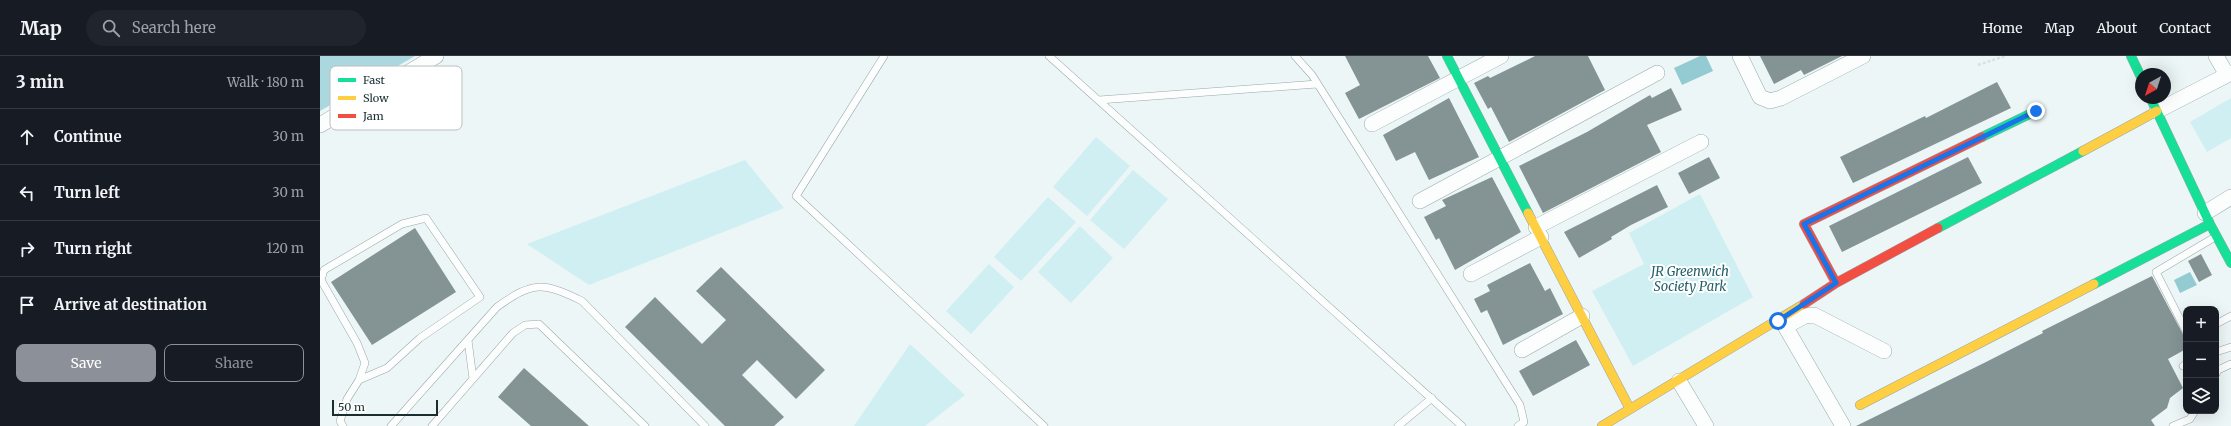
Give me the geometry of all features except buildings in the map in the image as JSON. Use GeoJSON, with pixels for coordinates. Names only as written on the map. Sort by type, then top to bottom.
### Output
{"type":"FeatureCollection","features":[{"type":"Feature","properties":{"kind":"street"},"geometry":{"type":"LineString","coordinates":[[419,66],[436,56]]}},
{"type":"Feature","properties":{"kind":"street"},"geometry":{"type":"LineString","coordinates":[[1447,56],[1630,410]]}},
{"type":"Feature","properties":{"kind":"street"},"geometry":{"type":"LineString","coordinates":[[1372,124],[1501,56]]}},
{"type":"Feature","properties":{"kind":"street"},"geometry":{"type":"LineString","coordinates":[[1740,56],[1760,97],[1770,101],[1781,98],[1863,56]]}},
{"type":"Feature","properties":{"kind":"street"},"geometry":{"type":"LineString","coordinates":[[2131,56],[2137,68]]}},
{"type":"Feature","properties":{"kind":"street"},"geometry":{"type":"LineString","coordinates":[[2171,97],[2229,74],[2216,56]]}},
{"type":"Feature","properties":{"kind":"street"},"geometry":{"type":"LineString","coordinates":[[1420,201],[1657,73]]}},
{"type":"Feature","properties":{"kind":"street"},"geometry":{"type":"LineString","coordinates":[[1682,384],[1836,283],[2154,104],[2208,218],[2231,262]]}},
{"type":"Feature","properties":{"kind":"street"},"geometry":{"type":"LineString","coordinates":[[1836,283],[1804,224],[2036,111]]}},
{"type":"Feature","properties":{"kind":"street"},"geometry":{"type":"LineString","coordinates":[[320,125],[330,119]]}},
{"type":"Feature","properties":{"kind":"street"},"geometry":{"type":"LineString","coordinates":[[1472,274],[1538,232],[1701,142]]}},
{"type":"Feature","properties":{"kind":"street"},"geometry":{"type":"LineString","coordinates":[[1860,406],[2208,218],[2231,197]]}},
{"type":"Feature","properties":{"kind":"street"},"geometry":{"type":"LineString","coordinates":[[1602,426],[1805,316],[1814,315],[1884,351]]}},
{"type":"Feature","properties":{"kind":"street"},"geometry":{"type":"LineString","coordinates":[[1522,350],[1582,316]]}},
{"type":"Feature","properties":{"kind":"street"},"geometry":{"type":"LineString","coordinates":[[1785,326],[1843,426]]}},
{"type":"Feature","properties":{"kind":"street"},"geometry":{"type":"LineString","coordinates":[[1682,384],[1706,426]]}},
{"type":"Feature","properties":{"kind":"lane"},"geometry":{"type":"LineString","coordinates":[[884,56],[796,196],[1044,426]]}},
{"type":"Feature","properties":{"kind":"lane"},"geometry":{"type":"LineString","coordinates":[[1049,56],[1462,426]]}},
{"type":"Feature","properties":{"kind":"lane"},"geometry":{"type":"LineString","coordinates":[[1295,56],[1318,84],[1520,406],[1524,422],[1518,426]]}},
{"type":"Feature","properties":{"kind":"lane"},"geometry":{"type":"LineString","coordinates":[[1099,100],[1318,84]]}},
{"type":"Feature","properties":{"kind":"lane"},"geometry":{"type":"LineString","coordinates":[[343,426],[340,421],[347,399],[359,380],[365,363],[357,342],[321,280],[324,270],[402,224],[426,218],[480,297],[420,338],[387,368],[359,380]]}},
{"type":"Feature","properties":{"kind":"lane"},"geometry":{"type":"LineString","coordinates":[[2183,324],[2156,272],[2217,236]]}},
{"type":"Feature","properties":{"kind":"lane"},"geometry":{"type":"LineString","coordinates":[[391,426],[497,307],[515,294],[537,286],[559,290],[582,301],[706,426]]}},
{"type":"Feature","properties":{"kind":"lane"},"geometry":{"type":"LineString","coordinates":[[2219,322],[2231,316]]}},
{"type":"Feature","properties":{"kind":"lane"},"geometry":{"type":"LineString","coordinates":[[432,426],[513,333],[525,325],[539,324],[645,426]]}},
{"type":"Feature","properties":{"kind":"lane"},"geometry":{"type":"LineString","coordinates":[[468,340],[473,379]]}},
{"type":"Feature","properties":{"kind":"lane"},"geometry":{"type":"LineString","coordinates":[[2219,351],[2231,347]]}},
{"type":"Feature","properties":{"kind":"lane"},"geometry":{"type":"LineString","coordinates":[[2219,370],[2231,364]]}},
{"type":"Feature","properties":{"kind":"lane"},"geometry":{"type":"LineString","coordinates":[[1398,426],[1432,398]]}},
{"type":"Feature","properties":{"kind":"lane"},"geometry":{"type":"LineString","coordinates":[[2173,426],[2190,419],[2193,414]]}},
{"type":"Feature","properties":{"kind":"path"},"geometry":{"type":"LineString","coordinates":[[1978,66],[2005,56]]}},
{"type":"Feature","properties":{"kind":"green space"},"geometry":{"type":"Polygon","coordinates":[[[2231,98],[2231,138],[2207,152],[2190,122],[2231,98]]]}},
{"type":"Feature","properties":{"kind":"green space"},"geometry":{"type":"Polygon","coordinates":[[[1096,137],[1130,166],[1087,216],[1053,187],[1096,137]]]}},
{"type":"Feature","properties":{"kind":"green space"},"geometry":{"type":"Polygon","coordinates":[[[745,160],[784,208],[589,285],[527,244],[745,160]]]}},
{"type":"Feature","properties":{"kind":"green space"},"geometry":{"type":"Polygon","coordinates":[[[1133,170],[1168,199],[1124,249],[1090,220],[1133,170]]]}},
{"type":"Feature","properties":{"kind":"green space","name":"JR Greenwich Society Park"},"geometry":{"type":"Polygon","coordinates":[[[1700,194],[1753,297],[1633,366],[1592,291],[1644,264],[1629,233],[1700,194]]]}},
{"type":"Feature","properties":{"kind":"green space"},"geometry":{"type":"Polygon","coordinates":[[[1048,197],[1076,222],[1021,281],[994,257],[1048,197]]]}},
{"type":"Feature","properties":{"kind":"green space"},"geometry":{"type":"Polygon","coordinates":[[[1080,226],[1113,258],[1071,303],[1038,272],[1080,226]]]}},
{"type":"Feature","properties":{"kind":"green space"},"geometry":{"type":"Polygon","coordinates":[[[989,264],[1014,287],[971,334],[946,311],[989,264]]]}},
{"type":"Feature","properties":{"kind":"green space"},"geometry":{"type":"Polygon","coordinates":[[[910,344],[965,395],[925,426],[854,426],[910,344]]]}},
{"type":"Feature","properties":{"kind":"shaded area"},"geometry":{"type":"Polygon","coordinates":[[[320,56],[415,56],[398,66],[330,66],[330,105],[320,111],[320,56]]]}},
{"type":"Feature","properties":{"kind":"shaded area"},"geometry":{"type":"Polygon","coordinates":[[[1700,56],[1706,56],[1713,71],[1682,85],[1674,68],[1700,56]]]}},
{"type":"Feature","properties":{"kind":"shaded area"},"geometry":{"type":"Polygon","coordinates":[[[2190,272],[2197,285],[2180,293],[2174,280],[2190,272]]]}},
{"type":"Feature","properties":{"kind":"traffic: fast"},"geometry":{"type":"LineString","coordinates":[[1447,56],[1528,213]]}},
{"type":"Feature","properties":{"kind":"traffic: fast"},"geometry":{"type":"LineString","coordinates":[[2131,56],[2137,68]]}},
{"type":"Feature","properties":{"kind":"traffic: fast"},"geometry":{"type":"LineString","coordinates":[[2153,104],[2210,224],[2231,263]]}},
{"type":"Feature","properties":{"kind":"traffic: fast"},"geometry":{"type":"LineString","coordinates":[[1982,137],[2036,111]]}},
{"type":"Feature","properties":{"kind":"traffic: fast"},"geometry":{"type":"LineString","coordinates":[[1938,228],[2083,151]]}},
{"type":"Feature","properties":{"kind":"traffic: fast"},"geometry":{"type":"LineString","coordinates":[[2094,284],[2210,224]]}},
{"type":"Feature","properties":{"kind":"traffic: slow"},"geometry":{"type":"LineString","coordinates":[[2083,151],[2157,111]]}},
{"type":"Feature","properties":{"kind":"traffic: slow"},"geometry":{"type":"LineString","coordinates":[[1528,213],[1630,409]]}},
{"type":"Feature","properties":{"kind":"traffic: slow"},"geometry":{"type":"LineString","coordinates":[[1860,405],[2094,284]]}},
{"type":"Feature","properties":{"kind":"traffic: slow"},"geometry":{"type":"LineString","coordinates":[[1602,426],[1804,304]]}},
{"type":"Feature","properties":{"kind":"traffic: jam"},"geometry":{"type":"LineString","coordinates":[[1836,283],[1804,224],[1982,137]]}},
{"type":"Feature","properties":{"kind":"traffic: jam"},"geometry":{"type":"LineString","coordinates":[[1804,304],[1836,283],[1938,228]]}},
{"type":"Feature","properties":{"kind":"route"},"geometry":{"type":"LineString","coordinates":[[1778,321],[1836,283],[1804,224],[2036,111]]}}]}
